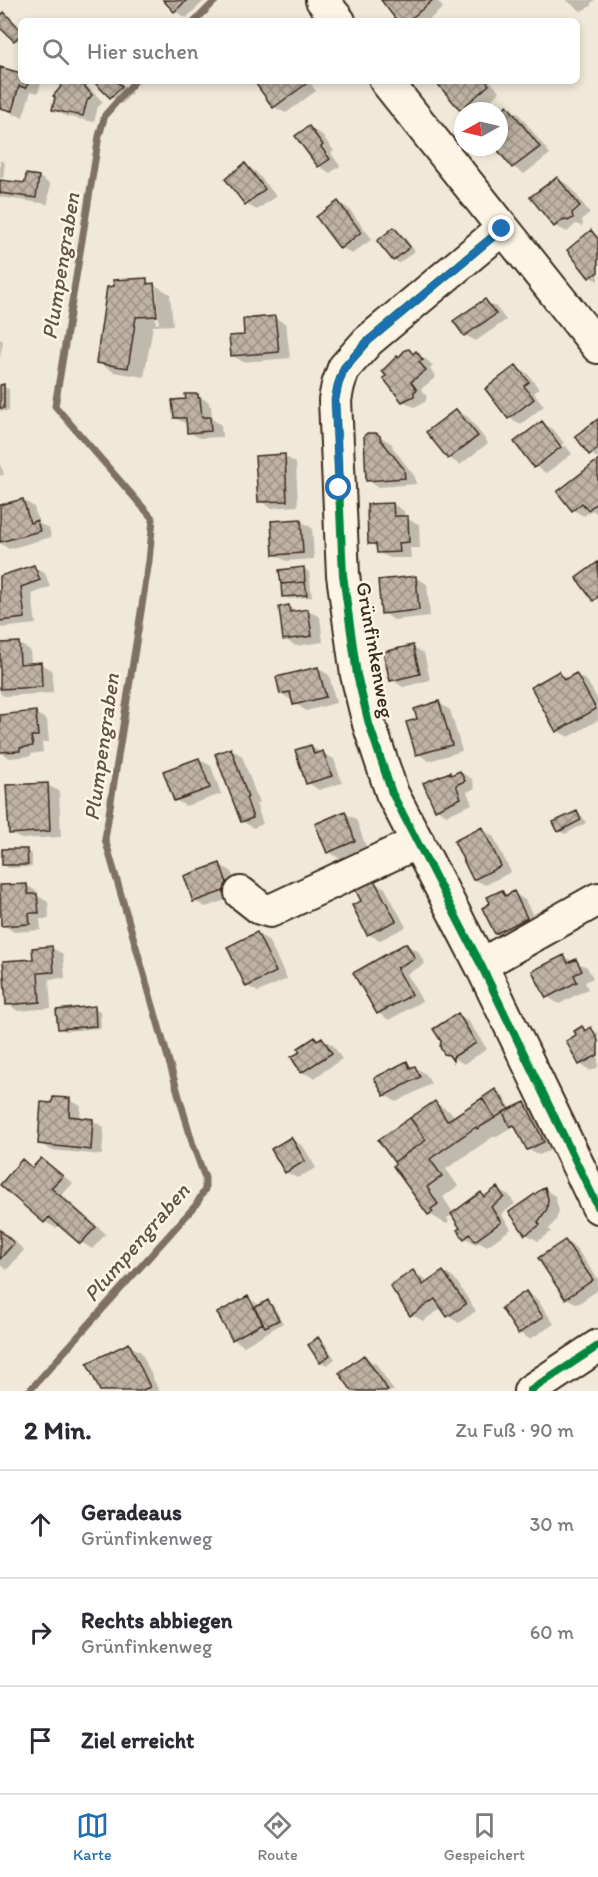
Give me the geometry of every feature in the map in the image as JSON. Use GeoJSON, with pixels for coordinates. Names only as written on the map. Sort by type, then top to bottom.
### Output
{"type":"FeatureCollection","features":[{"type":"Feature","properties":{"kind":"street"},"geometry":{"type":"LineString","coordinates":[[322,0],[337,18]]}},
{"type":"Feature","properties":{"kind":"street"},"geometry":{"type":"LineString","coordinates":[[388,84],[598,347]]}},
{"type":"Feature","properties":{"kind":"street","name":"Grünfinkenweg"},"geometry":{"type":"LineString","coordinates":[[502,229],[368,341],[344,368],[335,400],[343,575],[357,675],[369,724],[392,793],[481,965],[598,1207]]}},
{"type":"Feature","properties":{"kind":"street"},"geometry":{"type":"LineString","coordinates":[[241,894],[260,908],[270,911],[418,842]]}},
{"type":"Feature","properties":{"kind":"street"},"geometry":{"type":"LineString","coordinates":[[481,965],[598,899]]}},
{"type":"Feature","properties":{"kind":"street"},"geometry":{"type":"LineString","coordinates":[[530,1391],[596,1353]]}},
{"type":"Feature","properties":{"kind":"building"},"geometry":{"type":"Polygon","coordinates":[[[163,0],[187,0],[174,12],[163,0]]]}},
{"type":"Feature","properties":{"kind":"building"},"geometry":{"type":"Polygon","coordinates":[[[381,0],[432,0],[412,18],[395,18],[381,0]]]}},
{"type":"Feature","properties":{"kind":"building"},"geometry":{"type":"Polygon","coordinates":[[[4,12],[18,27],[18,37],[14,41],[0,28],[0,16],[4,12]]]}},
{"type":"Feature","properties":{"kind":"building"},"geometry":{"type":"Polygon","coordinates":[[[0,67],[18,72],[18,84],[28,84],[26,88],[19,86],[12,111],[0,108],[0,67]]]}},
{"type":"Feature","properties":{"kind":"building"},"geometry":{"type":"Polygon","coordinates":[[[61,84],[83,84],[92,95],[87,101],[83,116],[52,110],[55,97],[53,96],[61,84]]]}},
{"type":"Feature","properties":{"kind":"building"},"geometry":{"type":"Polygon","coordinates":[[[96,84],[120,84],[122,86],[110,98],[96,84]]]}},
{"type":"Feature","properties":{"kind":"building"},"geometry":{"type":"Polygon","coordinates":[[[256,84],[306,84],[273,108],[256,84]]]}},
{"type":"Feature","properties":{"kind":"building"},"geometry":{"type":"Polygon","coordinates":[[[438,84],[488,84],[469,102],[454,103],[438,84]]]}},
{"type":"Feature","properties":{"kind":"building"},"geometry":{"type":"Polygon","coordinates":[[[508,106],[540,147],[512,168],[502,156],[508,156],[508,106]]]}},
{"type":"Feature","properties":{"kind":"building"},"geometry":{"type":"Polygon","coordinates":[[[309,126],[330,159],[318,167],[295,136],[309,126]]]}},
{"type":"Feature","properties":{"kind":"building"},"geometry":{"type":"Polygon","coordinates":[[[245,163],[265,189],[245,205],[225,179],[245,163]]]}},
{"type":"Feature","properties":{"kind":"building"},"geometry":{"type":"Polygon","coordinates":[[[26,174],[39,176],[36,198],[0,193],[0,180],[25,183],[26,174]]]}},
{"type":"Feature","properties":{"kind":"building"},"geometry":{"type":"Polygon","coordinates":[[[557,177],[580,206],[572,213],[573,218],[568,221],[564,219],[554,227],[530,197],[557,177]]]}},
{"type":"Feature","properties":{"kind":"building"},"geometry":{"type":"Polygon","coordinates":[[[338,201],[361,232],[340,249],[316,217],[338,201]]]}},
{"type":"Feature","properties":{"kind":"building"},"geometry":{"type":"Polygon","coordinates":[[[394,227],[410,247],[393,261],[377,241],[394,227]]]}},
{"type":"Feature","properties":{"kind":"building"},"geometry":{"type":"Polygon","coordinates":[[[591,230],[598,239],[598,272],[589,278],[567,250],[591,230]]]}},
{"type":"Feature","properties":{"kind":"building"},"geometry":{"type":"Polygon","coordinates":[[[147,278],[147,284],[154,283],[157,316],[136,317],[128,368],[96,363],[107,287],[114,286],[113,280],[147,278]]]}},
{"type":"Feature","properties":{"kind":"building"},"geometry":{"type":"Polygon","coordinates":[[[485,299],[496,314],[464,336],[453,321],[485,299]]]}},
{"type":"Feature","properties":{"kind":"building"},"geometry":{"type":"Polygon","coordinates":[[[275,316],[279,352],[231,356],[229,336],[244,335],[243,319],[275,316]]]}},
{"type":"Feature","properties":{"kind":"building"},"geometry":{"type":"Polygon","coordinates":[[[409,349],[413,354],[416,351],[423,360],[419,362],[426,370],[411,382],[417,390],[414,396],[402,402],[383,378],[386,376],[382,371],[397,356],[398,358],[409,349]]]}},
{"type":"Feature","properties":{"kind":"building"},"geometry":{"type":"Polygon","coordinates":[[[516,365],[529,382],[524,386],[534,399],[508,419],[485,389],[516,365]]]}},
{"type":"Feature","properties":{"kind":"building"},"geometry":{"type":"Polygon","coordinates":[[[4,384],[4,408],[0,408],[0,385],[4,384]]]}},
{"type":"Feature","properties":{"kind":"building"},"geometry":{"type":"Polygon","coordinates":[[[185,394],[198,394],[202,417],[210,417],[211,431],[187,433],[186,418],[174,418],[172,400],[186,399],[185,394]]]}},
{"type":"Feature","properties":{"kind":"building"},"geometry":{"type":"Polygon","coordinates":[[[456,409],[478,436],[448,459],[426,432],[456,409]]]}},
{"type":"Feature","properties":{"kind":"building"},"geometry":{"type":"Polygon","coordinates":[[[598,419],[598,449],[589,455],[575,436],[598,419]]]}},
{"type":"Feature","properties":{"kind":"building"},"geometry":{"type":"Polygon","coordinates":[[[542,421],[561,447],[534,468],[514,442],[542,421]]]}},
{"type":"Feature","properties":{"kind":"building"},"geometry":{"type":"Polygon","coordinates":[[[367,433],[376,433],[380,436],[404,469],[405,478],[366,481],[364,436],[367,433]]]}},
{"type":"Feature","properties":{"kind":"building"},"geometry":{"type":"Polygon","coordinates":[[[285,454],[287,501],[258,502],[255,456],[285,454]]]}},
{"type":"Feature","properties":{"kind":"building"},"geometry":{"type":"Polygon","coordinates":[[[598,460],[598,502],[588,510],[582,503],[572,511],[557,492],[598,460]]]}},
{"type":"Feature","properties":{"kind":"building"},"geometry":{"type":"Polygon","coordinates":[[[23,499],[30,523],[37,520],[40,531],[0,542],[0,505],[23,499]]]}},
{"type":"Feature","properties":{"kind":"building"},"geometry":{"type":"Polygon","coordinates":[[[393,503],[394,516],[408,516],[409,542],[399,543],[400,552],[377,553],[376,544],[368,544],[367,504],[393,503]]]}},
{"type":"Feature","properties":{"kind":"building"},"geometry":{"type":"Polygon","coordinates":[[[301,519],[303,553],[273,555],[271,521],[301,519]]]}},
{"type":"Feature","properties":{"kind":"building"},"geometry":{"type":"Polygon","coordinates":[[[598,562],[598,597],[593,601],[576,578],[598,562]]]}},
{"type":"Feature","properties":{"kind":"building"},"geometry":{"type":"Polygon","coordinates":[[[34,565],[40,580],[21,587],[25,618],[0,621],[0,576],[34,565]]]}},
{"type":"Feature","properties":{"kind":"building"},"geometry":{"type":"Polygon","coordinates":[[[304,567],[305,582],[281,584],[279,570],[304,567]]]}},
{"type":"Feature","properties":{"kind":"building"},"geometry":{"type":"Polygon","coordinates":[[[416,576],[419,610],[381,614],[378,580],[416,576]]]}},
{"type":"Feature","properties":{"kind":"building"},"geometry":{"type":"Polygon","coordinates":[[[305,582],[307,595],[282,597],[281,584],[305,582]]]}},
{"type":"Feature","properties":{"kind":"building"},"geometry":{"type":"Polygon","coordinates":[[[289,605],[290,612],[308,609],[312,636],[283,640],[279,607],[289,605]]]}},
{"type":"Feature","properties":{"kind":"building"},"geometry":{"type":"Polygon","coordinates":[[[19,642],[20,664],[41,662],[42,687],[0,689],[0,643],[19,642]]]}},
{"type":"Feature","properties":{"kind":"building"},"geometry":{"type":"Polygon","coordinates":[[[413,645],[420,674],[390,681],[383,652],[413,645]]]}},
{"type":"Feature","properties":{"kind":"building"},"geometry":{"type":"Polygon","coordinates":[[[318,667],[326,697],[293,705],[290,692],[280,694],[276,677],[318,667]]]}},
{"type":"Feature","properties":{"kind":"building"},"geometry":{"type":"Polygon","coordinates":[[[559,671],[564,680],[576,673],[596,709],[556,732],[531,687],[559,671]]]}},
{"type":"Feature","properties":{"kind":"building"},"geometry":{"type":"Polygon","coordinates":[[[439,701],[452,745],[416,755],[406,722],[417,719],[414,709],[439,701]]]}},
{"type":"Feature","properties":{"kind":"building"},"geometry":{"type":"Polygon","coordinates":[[[36,711],[38,736],[31,736],[33,746],[20,748],[20,751],[0,752],[0,715],[36,711]]]}},
{"type":"Feature","properties":{"kind":"building"},"geometry":{"type":"Polygon","coordinates":[[[311,745],[314,754],[323,751],[332,776],[306,784],[295,750],[311,745]]]}},
{"type":"Feature","properties":{"kind":"building"},"geometry":{"type":"Polygon","coordinates":[[[231,748],[253,818],[241,822],[215,754],[231,748]]]}},
{"type":"Feature","properties":{"kind":"building"},"geometry":{"type":"Polygon","coordinates":[[[199,758],[210,788],[174,801],[163,771],[199,758]]]}},
{"type":"Feature","properties":{"kind":"building"},"geometry":{"type":"Polygon","coordinates":[[[460,771],[465,781],[456,785],[461,798],[435,810],[423,783],[450,772],[451,775],[460,771]]]}},
{"type":"Feature","properties":{"kind":"building"},"geometry":{"type":"Polygon","coordinates":[[[48,783],[50,831],[9,834],[6,785],[48,783]]]}},
{"type":"Feature","properties":{"kind":"building"},"geometry":{"type":"Polygon","coordinates":[[[345,811],[355,841],[327,853],[315,824],[345,811]]]}},
{"type":"Feature","properties":{"kind":"building"},"geometry":{"type":"Polygon","coordinates":[[[577,811],[581,820],[558,832],[553,822],[577,811]]]}},
{"type":"Feature","properties":{"kind":"building"},"geometry":{"type":"Polygon","coordinates":[[[482,827],[501,866],[473,880],[454,841],[482,827]]]}},
{"type":"Feature","properties":{"kind":"building"},"geometry":{"type":"Polygon","coordinates":[[[2,849],[27,849],[28,865],[2,865],[2,849]]]}},
{"type":"Feature","properties":{"kind":"building"},"geometry":{"type":"Polygon","coordinates":[[[220,863],[229,889],[193,902],[184,876],[220,863]]]}},
{"type":"Feature","properties":{"kind":"building"},"geometry":{"type":"Polygon","coordinates":[[[374,880],[396,921],[367,935],[352,905],[361,901],[355,889],[374,880]]]}},
{"type":"Feature","properties":{"kind":"building"},"geometry":{"type":"Polygon","coordinates":[[[27,884],[28,894],[37,894],[39,913],[29,913],[30,924],[1,926],[0,885],[27,884]]]}},
{"type":"Feature","properties":{"kind":"building"},"geometry":{"type":"Polygon","coordinates":[[[502,890],[505,896],[514,891],[527,918],[495,934],[482,908],[490,903],[487,897],[502,890]]]}},
{"type":"Feature","properties":{"kind":"building"},"geometry":{"type":"Polygon","coordinates":[[[257,932],[276,972],[246,987],[227,947],[257,932]]]}},
{"type":"Feature","properties":{"kind":"building"},"geometry":{"type":"Polygon","coordinates":[[[406,943],[415,958],[397,968],[412,995],[377,1014],[353,973],[406,943]]]}},
{"type":"Feature","properties":{"kind":"building"},"geometry":{"type":"Polygon","coordinates":[[[52,946],[54,972],[38,973],[40,1002],[6,1005],[3,961],[33,959],[32,948],[52,946]]]}},
{"type":"Feature","properties":{"kind":"building"},"geometry":{"type":"Polygon","coordinates":[[[564,955],[568,963],[576,959],[582,971],[574,975],[577,982],[546,998],[532,971],[564,955]]]}},
{"type":"Feature","properties":{"kind":"building"},"geometry":{"type":"Polygon","coordinates":[[[95,1006],[96,1026],[58,1029],[56,1010],[95,1006]]]}},
{"type":"Feature","properties":{"kind":"building"},"geometry":{"type":"Polygon","coordinates":[[[458,1013],[476,1043],[453,1057],[453,1061],[449,1055],[444,1054],[440,1047],[441,1041],[433,1029],[458,1013]]]}},
{"type":"Feature","properties":{"kind":"building"},"geometry":{"type":"Polygon","coordinates":[[[582,1026],[585,1031],[591,1027],[598,1040],[598,1055],[579,1065],[566,1041],[576,1035],[574,1031],[582,1026]]]}},
{"type":"Feature","properties":{"kind":"building"},"geometry":{"type":"Polygon","coordinates":[[[315,1037],[317,1040],[322,1037],[332,1053],[301,1073],[291,1057],[300,1052],[298,1048],[315,1037]]]}},
{"type":"Feature","properties":{"kind":"building"},"geometry":{"type":"Polygon","coordinates":[[[407,1061],[410,1068],[415,1066],[420,1077],[384,1096],[374,1078],[407,1061]]]}},
{"type":"Feature","properties":{"kind":"building"},"geometry":{"type":"Polygon","coordinates":[[[495,1089],[509,1109],[495,1118],[482,1098],[495,1089]]]}},
{"type":"Feature","properties":{"kind":"building"},"geometry":{"type":"Polygon","coordinates":[[[53,1097],[70,1098],[69,1116],[93,1119],[91,1150],[38,1144],[41,1102],[52,1103],[53,1097]]]}},
{"type":"Feature","properties":{"kind":"building"},"geometry":{"type":"Polygon","coordinates":[[[482,1098],[495,1118],[477,1129],[476,1127],[430,1159],[442,1176],[427,1187],[438,1204],[431,1209],[433,1212],[428,1215],[393,1166],[394,1162],[426,1140],[410,1118],[435,1101],[447,1121],[482,1098]]]}},
{"type":"Feature","properties":{"kind":"building"},"geometry":{"type":"Polygon","coordinates":[[[525,1102],[544,1142],[527,1150],[514,1125],[510,1127],[503,1112],[525,1102]]]}},
{"type":"Feature","properties":{"kind":"building"},"geometry":{"type":"Polygon","coordinates":[[[410,1118],[426,1140],[394,1162],[378,1140],[410,1118]]]}},
{"type":"Feature","properties":{"kind":"building"},"geometry":{"type":"Polygon","coordinates":[[[291,1137],[305,1161],[285,1173],[271,1149],[291,1137]]]}},
{"type":"Feature","properties":{"kind":"building"},"geometry":{"type":"Polygon","coordinates":[[[41,1158],[63,1176],[51,1188],[96,1227],[80,1244],[49,1217],[44,1223],[0,1185],[22,1159],[32,1168],[41,1158]]]}},
{"type":"Feature","properties":{"kind":"building"},"geometry":{"type":"Polygon","coordinates":[[[497,1187],[504,1197],[491,1207],[501,1222],[475,1241],[470,1234],[464,1239],[457,1230],[460,1228],[451,1214],[481,1192],[484,1197],[497,1187]]]}},
{"type":"Feature","properties":{"kind":"building"},"geometry":{"type":"Polygon","coordinates":[[[545,1187],[548,1199],[547,1209],[538,1222],[540,1225],[525,1235],[509,1212],[545,1187]]]}},
{"type":"Feature","properties":{"kind":"building"},"geometry":{"type":"Polygon","coordinates":[[[0,1230],[14,1243],[0,1259],[0,1230]]]}},
{"type":"Feature","properties":{"kind":"building"},"geometry":{"type":"Polygon","coordinates":[[[565,1240],[593,1280],[565,1299],[538,1258],[565,1240]]]}},
{"type":"Feature","properties":{"kind":"building"},"geometry":{"type":"Polygon","coordinates":[[[413,1270],[423,1285],[443,1271],[466,1304],[447,1317],[435,1299],[410,1316],[390,1286],[413,1270]]]}},
{"type":"Feature","properties":{"kind":"building"},"geometry":{"type":"Polygon","coordinates":[[[526,1291],[543,1317],[518,1334],[501,1308],[526,1291]]]}},
{"type":"Feature","properties":{"kind":"building"},"geometry":{"type":"Polygon","coordinates":[[[248,1296],[263,1323],[232,1340],[217,1313],[248,1296]]]}},
{"type":"Feature","properties":{"kind":"building"},"geometry":{"type":"Polygon","coordinates":[[[268,1300],[279,1320],[265,1327],[254,1308],[268,1300]]]}},
{"type":"Feature","properties":{"kind":"building"},"geometry":{"type":"Polygon","coordinates":[[[318,1337],[330,1355],[320,1363],[308,1345],[318,1337]]]}},
{"type":"Feature","properties":{"kind":"building"},"geometry":{"type":"Polygon","coordinates":[[[129,1343],[150,1387],[140,1391],[100,1391],[87,1363],[129,1343]]]}},
{"type":"Feature","properties":{"kind":"building"},"geometry":{"type":"Polygon","coordinates":[[[364,1355],[388,1391],[352,1391],[339,1373],[364,1355]]]}},
{"type":"Feature","properties":{"kind":"waterway","name":"Plumpengraben"},"geometry":{"type":"LineString","coordinates":[[198,18],[216,0]]}},
{"type":"Feature","properties":{"kind":"waterway","name":"Plumpengraben"},"geometry":{"type":"LineString","coordinates":[[29,1391],[196,1205],[205,1189],[205,1178],[193,1145],[105,839],[149,561],[153,519],[55,406],[99,136],[105,115],[132,84]]}},
{"type":"Feature","properties":{"kind":"cycle path"},"geometry":{"type":"LineString","coordinates":[[502,229],[368,341],[344,368],[335,400],[343,575],[357,675],[369,724],[392,793],[481,965],[598,1207]]}},
{"type":"Feature","properties":{"kind":"cycle path"},"geometry":{"type":"LineString","coordinates":[[530,1391],[598,1346]]}},
{"type":"Feature","properties":{"kind":"route"},"geometry":{"type":"LineString","coordinates":[[339,488],[335,400],[344,368],[368,341],[502,229]]}}]}
